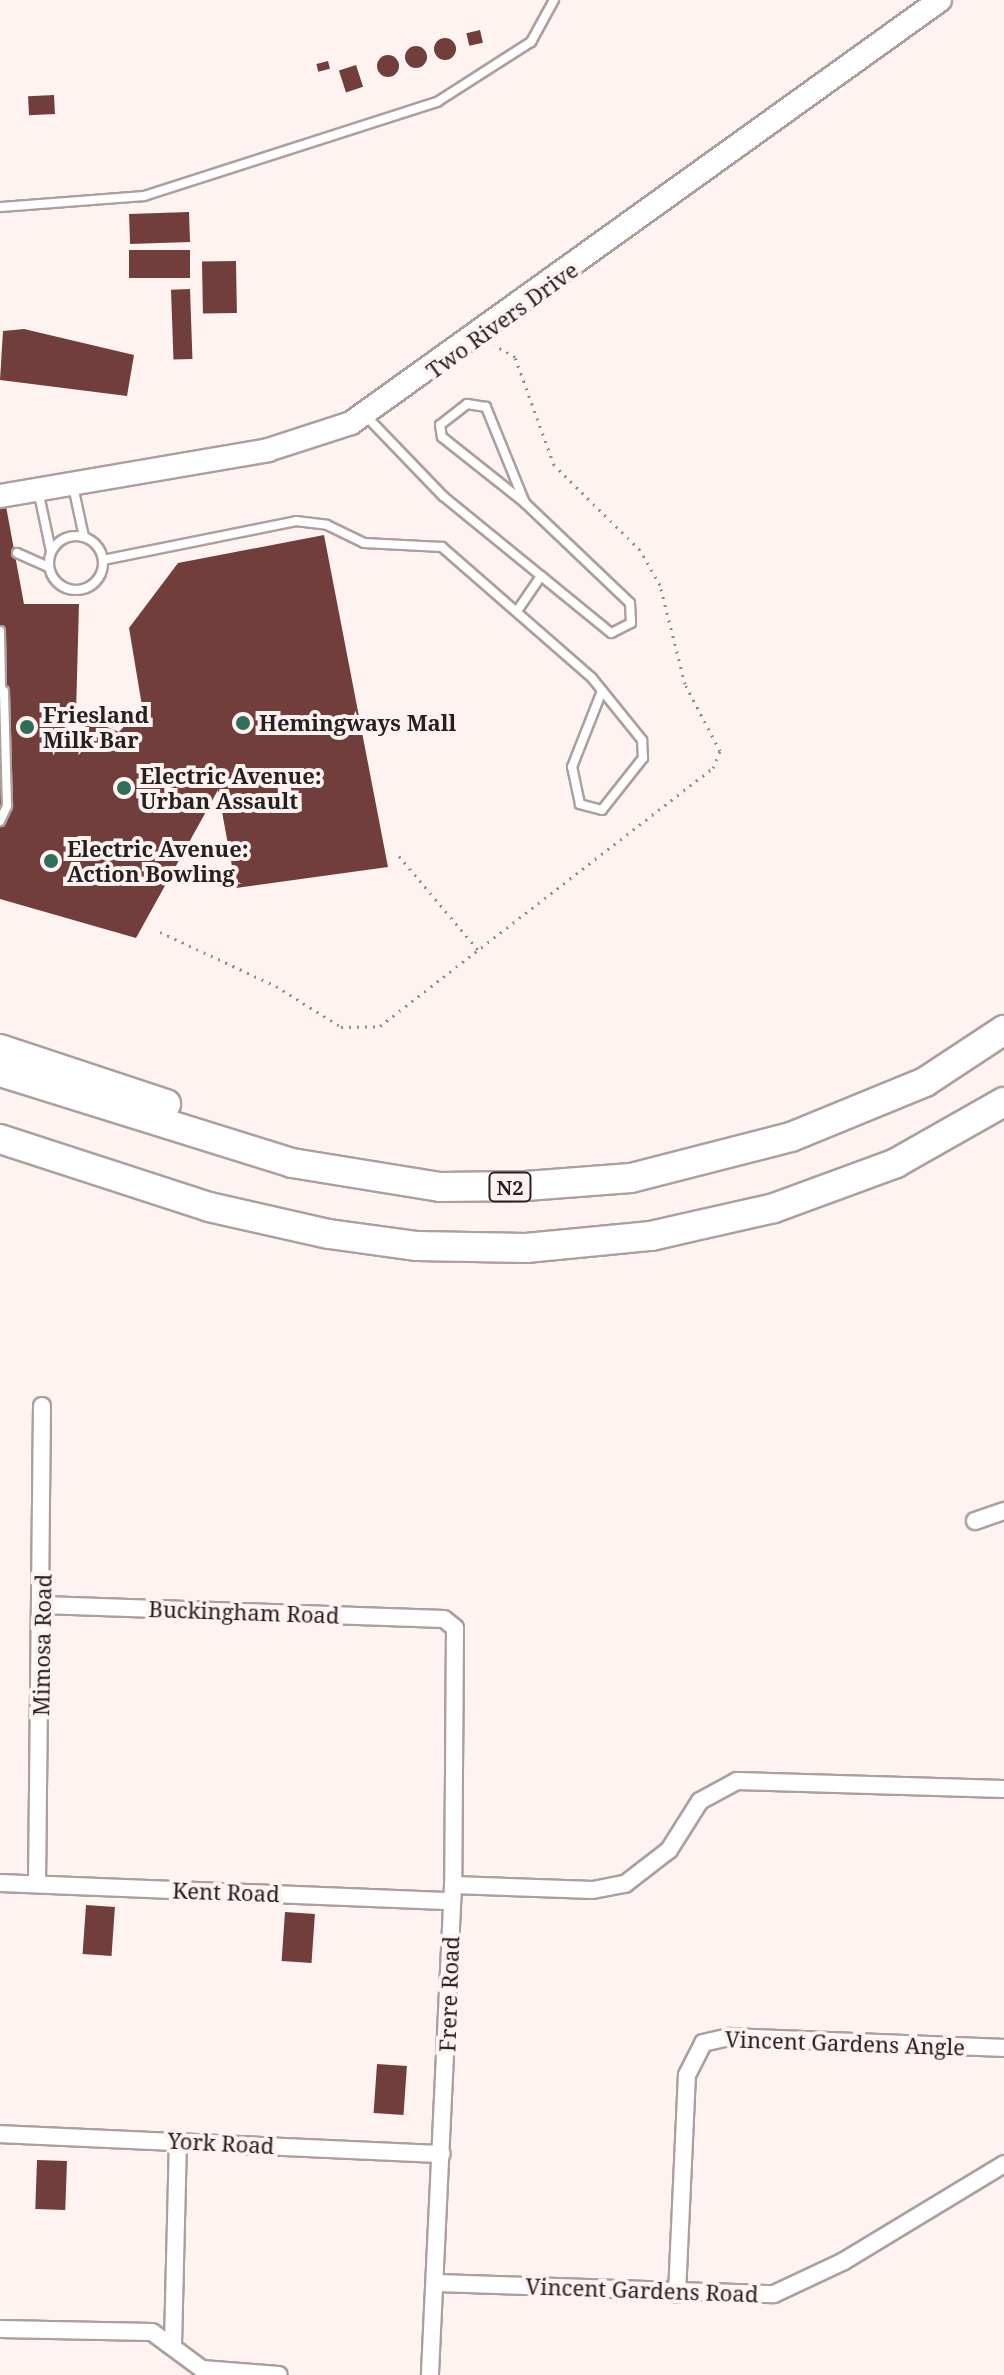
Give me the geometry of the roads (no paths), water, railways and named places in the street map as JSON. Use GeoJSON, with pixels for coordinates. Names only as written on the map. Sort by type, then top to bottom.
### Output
{"type":"FeatureCollection","features":[{"type":"Feature","properties":{"kind":"highway","name":"N2"},"geometry":{"type":"LineString","coordinates":[[0,1072],[292,1163],[440,1187],[631,1178],[718,1160],[868,1110],[1004,1030]]}},
{"type":"Feature","properties":{"kind":"highway"},"geometry":{"type":"LineString","coordinates":[[0,1049],[440,1187]]}},
{"type":"Feature","properties":{"kind":"highway"},"geometry":{"type":"LineString","coordinates":[[0,1139],[209,1207],[329,1234],[417,1246],[526,1248],[651,1236],[774,1208],[896,1163],[1004,1102]]}},
{"type":"Feature","properties":{"kind":"main road","name":"Two Rivers Drive"},"geometry":{"type":"LineString","coordinates":[[0,496],[73,481],[268,450],[365,415],[470,343],[940,0]]}},
{"type":"Feature","properties":{"kind":"street","name":"Mimosa Road"},"geometry":{"type":"LineString","coordinates":[[37,1884],[43,1605],[42,1406]]}},
{"type":"Feature","properties":{"kind":"street"},"geometry":{"type":"LineString","coordinates":[[975,1521],[1004,1511]]}},
{"type":"Feature","properties":{"kind":"street","name":"Buckingham Road"},"geometry":{"type":"LineString","coordinates":[[43,1605],[444,1619]]}},
{"type":"Feature","properties":{"kind":"street","name":"Frere Road"},"geometry":{"type":"LineString","coordinates":[[430,2375],[437,2283],[453,1893],[457,1633],[444,1619]]}},
{"type":"Feature","properties":{"kind":"street","name":"Kent Road"},"geometry":{"type":"LineString","coordinates":[[0,1883],[453,1893],[593,1890],[625,1884],[669,1850],[700,1801],[737,1781],[1004,1789]]}},
{"type":"Feature","properties":{"kind":"street","name":"Vincent Gardens Angle"},"geometry":{"type":"LineString","coordinates":[[677,2294],[687,2075],[703,2043],[730,2037],[1004,2048]]}},
{"type":"Feature","properties":{"kind":"street","name":"York Road"},"geometry":{"type":"LineString","coordinates":[[0,2134],[442,2154]]}},
{"type":"Feature","properties":{"kind":"street"},"geometry":{"type":"LineString","coordinates":[[173,2344],[178,2141]]}},
{"type":"Feature","properties":{"kind":"street","name":"Vincent Gardens Road"},"geometry":{"type":"LineString","coordinates":[[437,2283],[751,2296],[797,2285],[1004,2164]]}},
{"type":"Feature","properties":{"kind":"street"},"geometry":{"type":"LineString","coordinates":[[0,2329],[152,2332],[173,2344],[202,2369],[279,2375]]}},
{"type":"Feature","properties":{"kind":"lane"},"geometry":{"type":"LineString","coordinates":[[0,207],[144,196],[437,102],[531,42],[554,0]]}},
{"type":"Feature","properties":{"kind":"lane"},"geometry":{"type":"LineString","coordinates":[[365,415],[443,496],[611,633],[631,623],[630,603],[525,503],[438,434],[440,425],[467,404],[486,407],[525,503]]}},
{"type":"Feature","properties":{"kind":"lane"},"geometry":{"type":"LineString","coordinates":[[73,481],[84,537],[103,560]]}},
{"type":"Feature","properties":{"kind":"lane"},"geometry":{"type":"LineString","coordinates":[[38,488],[51,551],[49,567]]}},
{"type":"Feature","properties":{"kind":"lane"},"geometry":{"type":"LineString","coordinates":[[103,560],[272,523],[318,522],[364,543],[442,547],[517,611],[602,691],[644,748],[619,795],[602,810],[580,804],[572,767],[602,691]]}},
{"type":"Feature","properties":{"kind":"lane"},"geometry":{"type":"LineString","coordinates":[[51,551],[69,537],[84,537]]}},
{"type":"Feature","properties":{"kind":"lane"},"geometry":{"type":"LineString","coordinates":[[17,553],[49,567],[60,586],[75,591],[96,582],[103,560]]}},
{"type":"Feature","properties":{"kind":"lane"},"geometry":{"type":"LineString","coordinates":[[517,611],[541,576]]}},
{"type":"Feature","properties":{"kind":"lane"},"geometry":{"type":"LineString","coordinates":[[0,631],[3,773],[0,821]]}},
{"type":"Feature","properties":{"kind":"place","name":"Hemingways Mall"},"geometry":{"type":"Point","coordinates":[243,723]}},
{"type":"Feature","properties":{"kind":"place","name":"Friesland Milk Bar"},"geometry":{"type":"Point","coordinates":[27,727]}},
{"type":"Feature","properties":{"kind":"place","name":"Electric Avenue: Urban Assault"},"geometry":{"type":"Point","coordinates":[124,788]}},
{"type":"Feature","properties":{"kind":"place","name":"Electric Avenue: Action Bowling"},"geometry":{"type":"Point","coordinates":[51,861]}}]}
